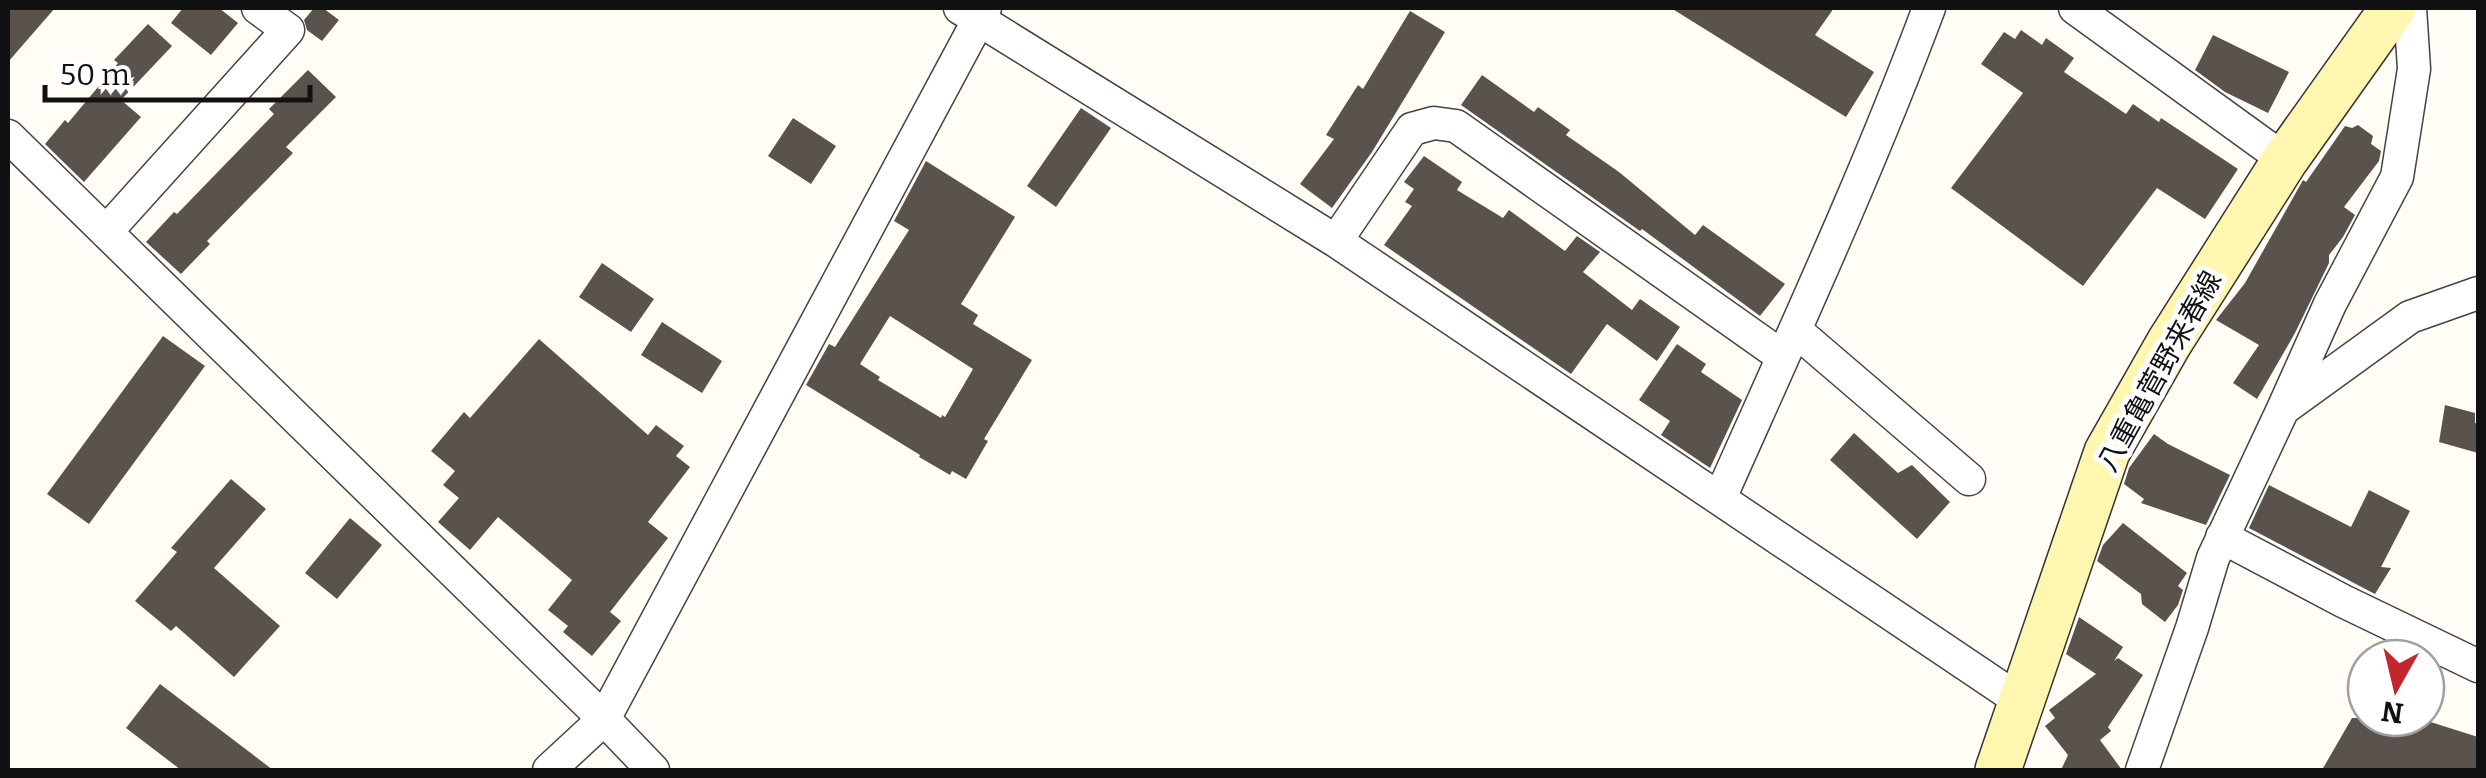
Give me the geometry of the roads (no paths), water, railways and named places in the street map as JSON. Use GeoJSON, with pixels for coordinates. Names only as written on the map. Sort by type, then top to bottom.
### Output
{"type":"FeatureCollection","features":[{"type":"Feature","properties":{"kind":"main road","name":"八重亀菅野来春線"},"geometry":{"type":"LineString","coordinates":[[1998,770],[2108,452],[2169,342],[2285,160],[2393,8]]}},
{"type":"Feature","properties":{"kind":"street"},"geometry":{"type":"LineString","coordinates":[[106,232],[288,30],[258,8]]}},
{"type":"Feature","properties":{"kind":"street"},"geometry":{"type":"LineString","coordinates":[[1720,498],[1789,344],[1928,8]]}},
{"type":"Feature","properties":{"kind":"street"},"geometry":{"type":"LineString","coordinates":[[2074,8],[2285,160]]}},
{"type":"Feature","properties":{"kind":"street"},"geometry":{"type":"LineString","coordinates":[[2142,770],[2212,558],[2330,304],[2397,178],[2414,69],[2410,8]]}},
{"type":"Feature","properties":{"kind":"street"},"geometry":{"type":"LineString","coordinates":[[550,770],[604,719],[975,11],[1336,241],[2022,702]]}},
{"type":"Feature","properties":{"kind":"street"},"geometry":{"type":"LineString","coordinates":[[1336,241],[1412,129],[1434,123],[1456,126],[1789,344],[1970,479]]}},
{"type":"Feature","properties":{"kind":"street"},"geometry":{"type":"LineString","coordinates":[[8,136],[653,770]]}},
{"type":"Feature","properties":{"kind":"street"},"geometry":{"type":"LineString","coordinates":[[2283,409],[2410,317],[2478,293]]}},
{"type":"Feature","properties":{"kind":"street"},"geometry":{"type":"LineString","coordinates":[[2222,537],[2478,666]]}}]}
